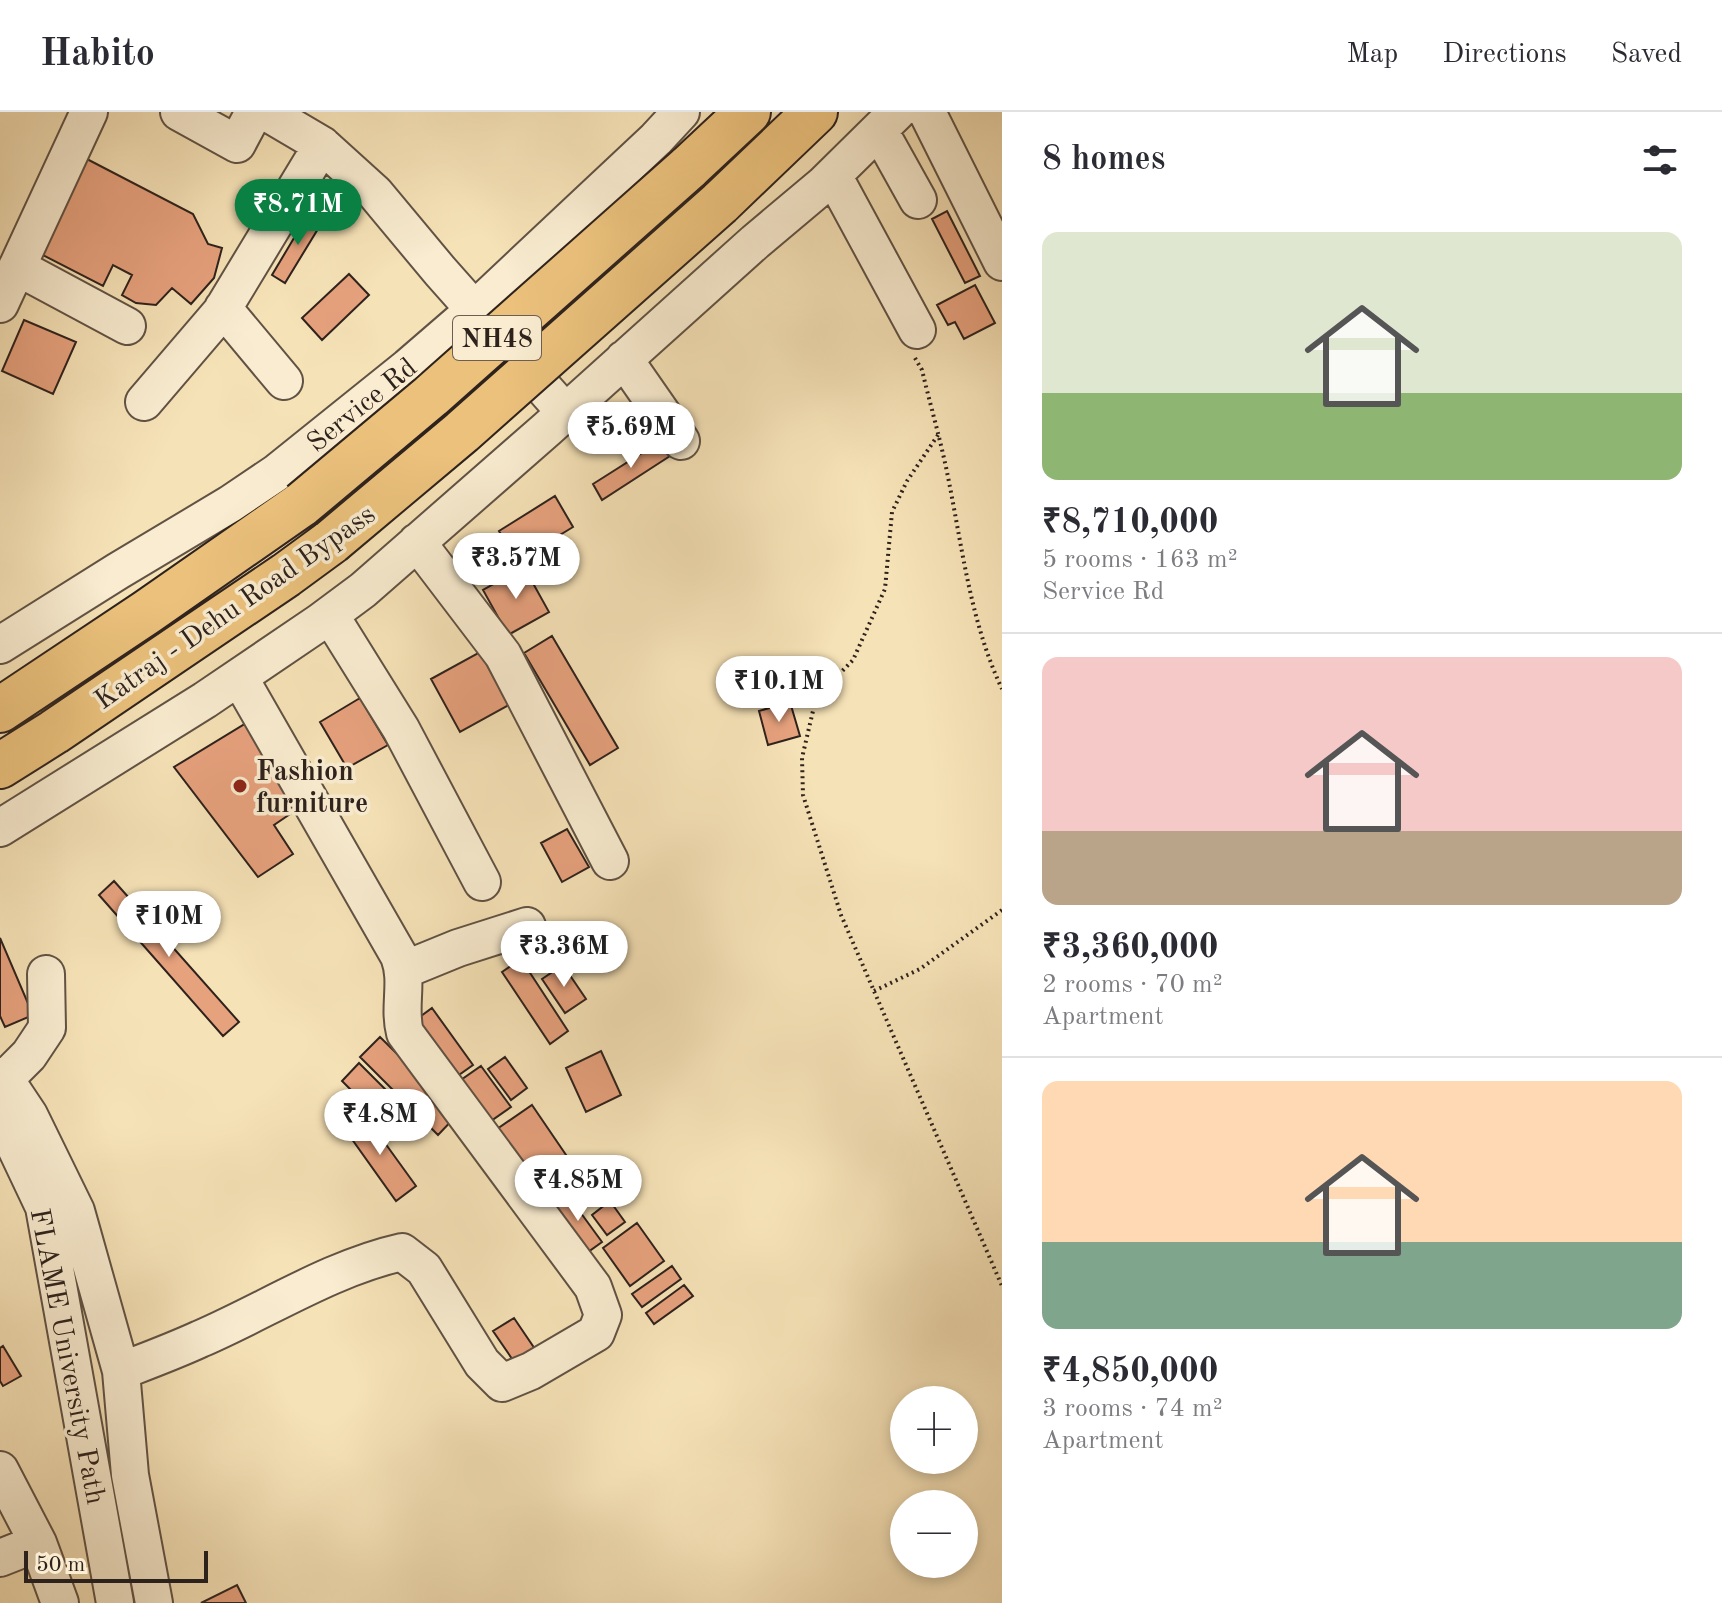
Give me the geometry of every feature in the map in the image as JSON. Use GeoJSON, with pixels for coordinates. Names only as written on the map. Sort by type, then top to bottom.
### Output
{"type":"FeatureCollection","features":[{"type":"Feature","properties":{"kind":"highway","name":"Katraj - Dehu Road Bypass"},"geometry":{"type":"LineString","coordinates":[[0,710],[302,504],[431,396],[748,112]]}},
{"type":"Feature","properties":{"kind":"highway","name":"Katraj - Dehu Road Bypass"},"geometry":{"type":"LineString","coordinates":[[0,766],[331,542],[462,432],[720,203],[815,112]]}},
{"type":"Feature","properties":{"kind":"street"},"geometry":{"type":"LineString","coordinates":[[0,304],[89,112]]}},
{"type":"Feature","properties":{"kind":"street"},"geometry":{"type":"LineString","coordinates":[[179,112],[237,144],[266,113],[322,145],[375,193],[565,412]]}},
{"type":"Feature","properties":{"kind":"street"},"geometry":{"type":"LineString","coordinates":[[927,112],[1002,262]]}},
{"type":"Feature","properties":{"kind":"street","name":"Service Rd"},"geometry":{"type":"LineString","coordinates":[[0,645],[276,473],[474,310],[656,139],[674,114]]}},
{"type":"Feature","properties":{"kind":"street"},"geometry":{"type":"LineString","coordinates":[[0,828],[205,700],[363,590],[833,175],[888,121],[918,200]]}},
{"type":"Feature","properties":{"kind":"street"},"geometry":{"type":"LineString","coordinates":[[144,402],[223,308],[322,145]]}},
{"type":"Feature","properties":{"kind":"street"},"geometry":{"type":"LineString","coordinates":[[833,175],[916,343]]}},
{"type":"Feature","properties":{"kind":"street"},"geometry":{"type":"LineString","coordinates":[[17,267],[127,326]]}},
{"type":"Feature","properties":{"kind":"street"},"geometry":{"type":"LineString","coordinates":[[223,308],[284,381]]}},
{"type":"Feature","properties":{"kind":"street"},"geometry":{"type":"LineString","coordinates":[[624,359],[681,441]]}},
{"type":"Feature","properties":{"kind":"street"},"geometry":{"type":"LineString","coordinates":[[417,542],[503,655],[610,861]]}},
{"type":"Feature","properties":{"kind":"street"},"geometry":{"type":"LineString","coordinates":[[330,615],[401,729],[482,882]]}},
{"type":"Feature","properties":{"kind":"street"},"geometry":{"type":"LineString","coordinates":[[121,1371],[200,1339],[374,1258],[402,1252],[424,1269],[482,1363],[502,1383],[531,1371],[596,1333],[603,1315],[593,1287],[405,1033],[401,1017],[404,970],[399,956],[239,677]]}},
{"type":"Feature","properties":{"kind":"street"},"geometry":{"type":"LineString","coordinates":[[404,970],[458,948],[527,926]]}},
{"type":"Feature","properties":{"kind":"street"},"geometry":{"type":"LineString","coordinates":[[46,974],[47,1028],[29,1055],[3,1078],[29,1115],[76,1211],[121,1371],[130,1475],[154,1603]]}},
{"type":"Feature","properties":{"kind":"street","name":"FLAME University Path"},"geometry":{"type":"LineString","coordinates":[[0,1117],[44,1207],[115,1603]]}},
{"type":"Feature","properties":{"kind":"street"},"geometry":{"type":"LineString","coordinates":[[0,1470],[38,1543],[60,1603]]}},
{"type":"Feature","properties":{"kind":"street"},"geometry":{"type":"LineString","coordinates":[[0,1558],[38,1543]]}},
{"type":"Feature","properties":{"kind":"path"},"geometry":{"type":"LineString","coordinates":[[916,343],[947,469],[970,597],[1002,689]]}},
{"type":"Feature","properties":{"kind":"path"},"geometry":{"type":"LineString","coordinates":[[938,435],[907,481],[892,512],[885,589],[853,660],[816,698],[802,758],[803,795],[841,915],[1002,1286]]}},
{"type":"Feature","properties":{"kind":"path"},"geometry":{"type":"LineString","coordinates":[[874,991],[920,969],[1002,910]]}},
{"type":"Feature","properties":{"kind":"building"},"geometry":{"type":"Polygon","coordinates":[[[83,157],[193,214],[208,244],[222,248],[214,278],[191,304],[172,288],[156,305],[136,303],[122,295],[132,275],[113,265],[103,286],[35,251],[83,157]]]}},
{"type":"Feature","properties":{"kind":"building"},"geometry":{"type":"Polygon","coordinates":[[[310,211],[324,219],[285,283],[272,275],[310,211]]]}},
{"type":"Feature","properties":{"kind":"building"},"geometry":{"type":"Polygon","coordinates":[[[947,211],[980,276],[965,283],[932,219],[947,211]]]}},
{"type":"Feature","properties":{"kind":"building"},"geometry":{"type":"Polygon","coordinates":[[[349,274],[369,295],[322,340],[302,318],[349,274]]]}},
{"type":"Feature","properties":{"kind":"building"},"geometry":{"type":"Polygon","coordinates":[[[975,285],[995,323],[964,339],[955,322],[948,325],[937,305],[975,285]]]}},
{"type":"Feature","properties":{"kind":"building"},"geometry":{"type":"Polygon","coordinates":[[[24,320],[76,342],[53,394],[2,371],[24,320]]]}},
{"type":"Feature","properties":{"kind":"building"},"geometry":{"type":"Polygon","coordinates":[[[661,441],[670,456],[602,500],[593,484],[661,441]]]}},
{"type":"Feature","properties":{"kind":"building"},"geometry":{"type":"Polygon","coordinates":[[[555,496],[573,527],[517,561],[499,531],[555,496]]]}},
{"type":"Feature","properties":{"kind":"building"},"geometry":{"type":"Polygon","coordinates":[[[524,567],[549,612],[508,635],[483,590],[524,567]]]}},
{"type":"Feature","properties":{"kind":"building"},"geometry":{"type":"Polygon","coordinates":[[[552,636],[618,748],[590,765],[524,653],[552,636]]]}},
{"type":"Feature","properties":{"kind":"building"},"geometry":{"type":"Polygon","coordinates":[[[480,652],[509,705],[460,732],[431,679],[480,652]]]}},
{"type":"Feature","properties":{"kind":"building"},"geometry":{"type":"Polygon","coordinates":[[[360,698],[388,745],[347,768],[320,722],[360,698]]]}},
{"type":"Feature","properties":{"kind":"building"},"geometry":{"type":"Polygon","coordinates":[[[790,702],[800,736],[768,745],[759,711],[790,702]]]}},
{"type":"Feature","properties":{"kind":"building","name":"Fashion furniture"},"geometry":{"type":"Polygon","coordinates":[[[253,719],[302,806],[274,825],[293,854],[258,877],[174,767],[253,719]]]}},
{"type":"Feature","properties":{"kind":"building"},"geometry":{"type":"Polygon","coordinates":[[[567,829],[589,867],[562,882],[541,843],[567,829]]]}},
{"type":"Feature","properties":{"kind":"building"},"geometry":{"type":"Polygon","coordinates":[[[114,881],[239,1022],[223,1036],[99,895],[114,881]]]}},
{"type":"Feature","properties":{"kind":"building"},"geometry":{"type":"Polygon","coordinates":[[[0,938],[33,1015],[5,1027],[0,1016],[0,938]]]}},
{"type":"Feature","properties":{"kind":"building"},"geometry":{"type":"Polygon","coordinates":[[[521,959],[568,1031],[550,1044],[502,972],[521,959]]]}},
{"type":"Feature","properties":{"kind":"building"},"geometry":{"type":"Polygon","coordinates":[[[563,965],[586,999],[565,1013],[542,979],[563,965]]]}},
{"type":"Feature","properties":{"kind":"building"},"geometry":{"type":"Polygon","coordinates":[[[432,1008],[473,1065],[446,1084],[406,1027],[432,1008]]]}},
{"type":"Feature","properties":{"kind":"building"},"geometry":{"type":"Polygon","coordinates":[[[380,1037],[458,1114],[438,1135],[360,1057],[380,1037]]]}},
{"type":"Feature","properties":{"kind":"building"},"geometry":{"type":"Polygon","coordinates":[[[601,1051],[621,1095],[586,1112],[566,1068],[601,1051]]]}},
{"type":"Feature","properties":{"kind":"building"},"geometry":{"type":"Polygon","coordinates":[[[505,1057],[527,1088],[511,1100],[488,1069],[505,1057]]]}},
{"type":"Feature","properties":{"kind":"building"},"geometry":{"type":"Polygon","coordinates":[[[359,1063],[412,1116],[395,1134],[342,1081],[359,1063]]]}},
{"type":"Feature","properties":{"kind":"building"},"geometry":{"type":"Polygon","coordinates":[[[481,1066],[511,1107],[488,1123],[458,1082],[481,1066]]]}},
{"type":"Feature","properties":{"kind":"building"},"geometry":{"type":"Polygon","coordinates":[[[532,1105],[579,1174],[544,1198],[497,1129],[532,1105]]]}},
{"type":"Feature","properties":{"kind":"building"},"geometry":{"type":"Polygon","coordinates":[[[364,1114],[416,1186],[396,1201],[344,1128],[364,1114]]]}},
{"type":"Feature","properties":{"kind":"building"},"geometry":{"type":"Polygon","coordinates":[[[567,1194],[602,1242],[588,1252],[553,1203],[567,1194]]]}},
{"type":"Feature","properties":{"kind":"building"},"geometry":{"type":"Polygon","coordinates":[[[610,1201],[625,1222],[607,1235],[592,1215],[610,1201]]]}},
{"type":"Feature","properties":{"kind":"building"},"geometry":{"type":"Polygon","coordinates":[[[637,1223],[664,1261],[630,1286],[603,1248],[637,1223]]]}},
{"type":"Feature","properties":{"kind":"building"},"geometry":{"type":"Polygon","coordinates":[[[672,1266],[681,1279],[642,1307],[632,1294],[672,1266]]]}},
{"type":"Feature","properties":{"kind":"building"},"geometry":{"type":"Polygon","coordinates":[[[684,1285],[693,1296],[654,1324],[646,1313],[684,1285]]]}},
{"type":"Feature","properties":{"kind":"building"},"geometry":{"type":"Polygon","coordinates":[[[514,1318],[539,1355],[519,1369],[493,1331],[514,1318]]]}},
{"type":"Feature","properties":{"kind":"building"},"geometry":{"type":"Polygon","coordinates":[[[3,1346],[21,1376],[3,1386],[0,1381],[0,1348],[3,1346]]]}},
{"type":"Feature","properties":{"kind":"building"},"geometry":{"type":"Polygon","coordinates":[[[237,1585],[246,1603],[201,1603],[237,1585]]]}},
{"type":"Feature","properties":{"kind":"place","name":"Fashion furniture"},"geometry":{"type":"Point","coordinates":[240,786]}}]}
